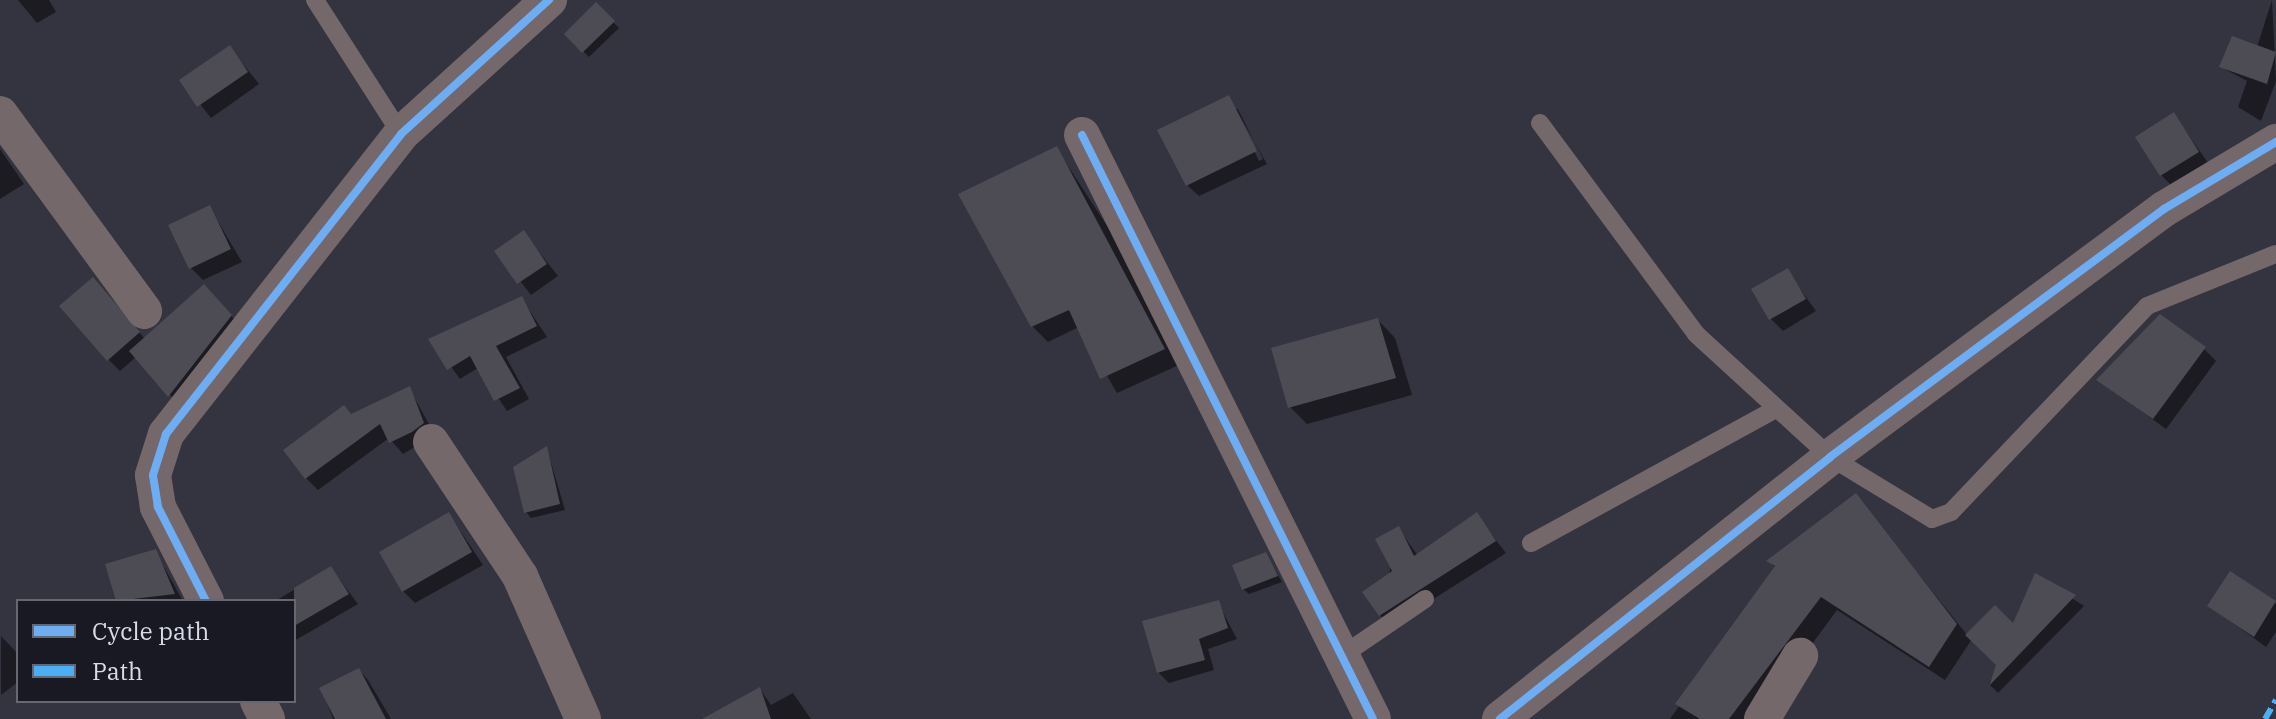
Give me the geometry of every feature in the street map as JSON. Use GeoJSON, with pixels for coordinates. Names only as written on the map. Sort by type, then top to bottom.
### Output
{"type":"FeatureCollection","features":[{"type":"Feature","properties":{"kind":"street"},"geometry":{"type":"LineString","coordinates":[[205,599],[158,507],[153,475],[166,434],[401,134],[549,0]]}},
{"type":"Feature","properties":{"kind":"street"},"geometry":{"type":"LineString","coordinates":[[0,114],[144,311]]}},
{"type":"Feature","properties":{"kind":"street"},"geometry":{"type":"LineString","coordinates":[[1082,135],[1373,719]]}},
{"type":"Feature","properties":{"kind":"street"},"geometry":{"type":"LineString","coordinates":[[1500,719],[1830,457],[2164,209],[2276,142]]}},
{"type":"Feature","properties":{"kind":"street"},"geometry":{"type":"LineString","coordinates":[[431,442],[520,576],[583,719]]}},
{"type":"Feature","properties":{"kind":"street"},"geometry":{"type":"LineString","coordinates":[[1762,719],[1800,656]]}},
{"type":"Feature","properties":{"kind":"lane"},"geometry":{"type":"LineString","coordinates":[[315,0],[401,134]]}},
{"type":"Feature","properties":{"kind":"lane"},"geometry":{"type":"LineString","coordinates":[[1540,123],[1696,334],[1830,457],[1914,513],[1944,517],[2147,306],[2276,254]]}},
{"type":"Feature","properties":{"kind":"lane"},"geometry":{"type":"LineString","coordinates":[[1531,543],[1776,409]]}},
{"type":"Feature","properties":{"kind":"lane"},"geometry":{"type":"LineString","coordinates":[[1340,657],[1425,599]]}},
{"type":"Feature","properties":{"kind":"building"},"geometry":{"type":"Polygon","coordinates":[[[596,2],[615,21],[582,53],[564,34],[596,2]]]}},
{"type":"Feature","properties":{"kind":"building"},"geometry":{"type":"Polygon","coordinates":[[[2232,36],[2276,52],[2267,84],[2219,67],[2232,36]]]}},
{"type":"Feature","properties":{"kind":"building"},"geometry":{"type":"Polygon","coordinates":[[[230,45],[248,72],[197,107],[179,80],[230,45]]]}},
{"type":"Feature","properties":{"kind":"building"},"geometry":{"type":"Polygon","coordinates":[[[1229,95],[1257,151],[1186,186],[1157,130],[1229,95]]]}},
{"type":"Feature","properties":{"kind":"building"},"geometry":{"type":"Polygon","coordinates":[[[2174,112],[2199,152],[2160,176],[2135,137],[2174,112]]]}},
{"type":"Feature","properties":{"kind":"building"},"geometry":{"type":"Polygon","coordinates":[[[1057,146],[1165,349],[1100,379],[1069,310],[1031,327],[958,194],[1057,146]]]}},
{"type":"Feature","properties":{"kind":"building"},"geometry":{"type":"Polygon","coordinates":[[[210,205],[231,249],[189,269],[168,225],[210,205]]]}},
{"type":"Feature","properties":{"kind":"building"},"geometry":{"type":"Polygon","coordinates":[[[524,230],[547,264],[517,284],[494,251],[524,230]]]}},
{"type":"Feature","properties":{"kind":"building"},"geometry":{"type":"Polygon","coordinates":[[[1788,268],[1806,299],[1769,320],[1751,289],[1788,268]]]}},
{"type":"Feature","properties":{"kind":"building"},"geometry":{"type":"Polygon","coordinates":[[[93,277],[140,332],[107,361],[59,306],[93,277]]]}},
{"type":"Feature","properties":{"kind":"building"},"geometry":{"type":"Polygon","coordinates":[[[204,284],[232,315],[168,397],[129,351],[204,284]]]}},
{"type":"Feature","properties":{"kind":"building"},"geometry":{"type":"Polygon","coordinates":[[[522,296],[537,326],[496,346],[520,388],[494,401],[470,356],[447,370],[428,339],[522,296]]]}},
{"type":"Feature","properties":{"kind":"building"},"geometry":{"type":"Polygon","coordinates":[[[2160,314],[2206,347],[2153,419],[2096,380],[2160,314]]]}},
{"type":"Feature","properties":{"kind":"building"},"geometry":{"type":"Polygon","coordinates":[[[1378,318],[1396,378],[1288,408],[1271,348],[1378,318]]]}},
{"type":"Feature","properties":{"kind":"building"},"geometry":{"type":"Polygon","coordinates":[[[410,386],[424,423],[412,432],[389,443],[380,424],[305,479],[283,450],[344,405],[351,414],[410,386]]]}},
{"type":"Feature","properties":{"kind":"building"},"geometry":{"type":"Polygon","coordinates":[[[547,446],[560,504],[524,513],[513,467],[547,446]]]}},
{"type":"Feature","properties":{"kind":"building"},"geometry":{"type":"Polygon","coordinates":[[[1856,493],[1957,624],[1929,667],[1821,597],[1729,719],[1700,719],[1675,704],[1775,566],[1766,561],[1856,493]]]}},
{"type":"Feature","properties":{"kind":"building"},"geometry":{"type":"Polygon","coordinates":[[[449,512],[472,552],[402,592],[379,552],[449,512]]]}},
{"type":"Feature","properties":{"kind":"building"},"geometry":{"type":"Polygon","coordinates":[[[1477,512],[1496,541],[1379,616],[1362,592],[1392,571],[1375,539],[1399,526],[1414,556],[1477,512]]]}},
{"type":"Feature","properties":{"kind":"building"},"geometry":{"type":"Polygon","coordinates":[[[156,549],[175,594],[115,599],[105,564],[156,549]]]}},
{"type":"Feature","properties":{"kind":"building"},"geometry":{"type":"Polygon","coordinates":[[[1266,552],[1278,576],[1242,590],[1232,565],[1266,552]]]}},
{"type":"Feature","properties":{"kind":"building"},"geometry":{"type":"Polygon","coordinates":[[[331,566],[349,594],[296,625],[294,588],[331,566]]]}},
{"type":"Feature","properties":{"kind":"building"},"geometry":{"type":"Polygon","coordinates":[[[2230,571],[2276,601],[2254,637],[2207,606],[2230,571]]]}},
{"type":"Feature","properties":{"kind":"building"},"geometry":{"type":"Polygon","coordinates":[[[2035,573],[2076,595],[1989,686],[1996,665],[1965,635],[1995,605],[2013,623],[2035,573]]]}},
{"type":"Feature","properties":{"kind":"building"},"geometry":{"type":"Polygon","coordinates":[[[1219,600],[1228,628],[1199,639],[1205,660],[1157,673],[1142,621],[1219,600]]]}},
{"type":"Feature","properties":{"kind":"building"},"geometry":{"type":"Polygon","coordinates":[[[359,668],[386,719],[335,719],[319,688],[359,668]]]}},
{"type":"Feature","properties":{"kind":"building"},"geometry":{"type":"Polygon","coordinates":[[[760,687],[771,719],[702,719],[760,687]]]}},
{"type":"Feature","properties":{"kind":"marked path"},"geometry":{"type":"LineString","coordinates":[[2265,719],[2276,700]]}},
{"type":"Feature","properties":{"kind":"cycle path"},"geometry":{"type":"LineString","coordinates":[[205,599],[158,507],[153,475],[166,434],[401,134],[549,0]]}},
{"type":"Feature","properties":{"kind":"cycle path"},"geometry":{"type":"LineString","coordinates":[[1082,135],[1373,719]]}},
{"type":"Feature","properties":{"kind":"cycle path"},"geometry":{"type":"LineString","coordinates":[[1500,719],[1830,457],[2164,209],[2276,142]]}}]}
